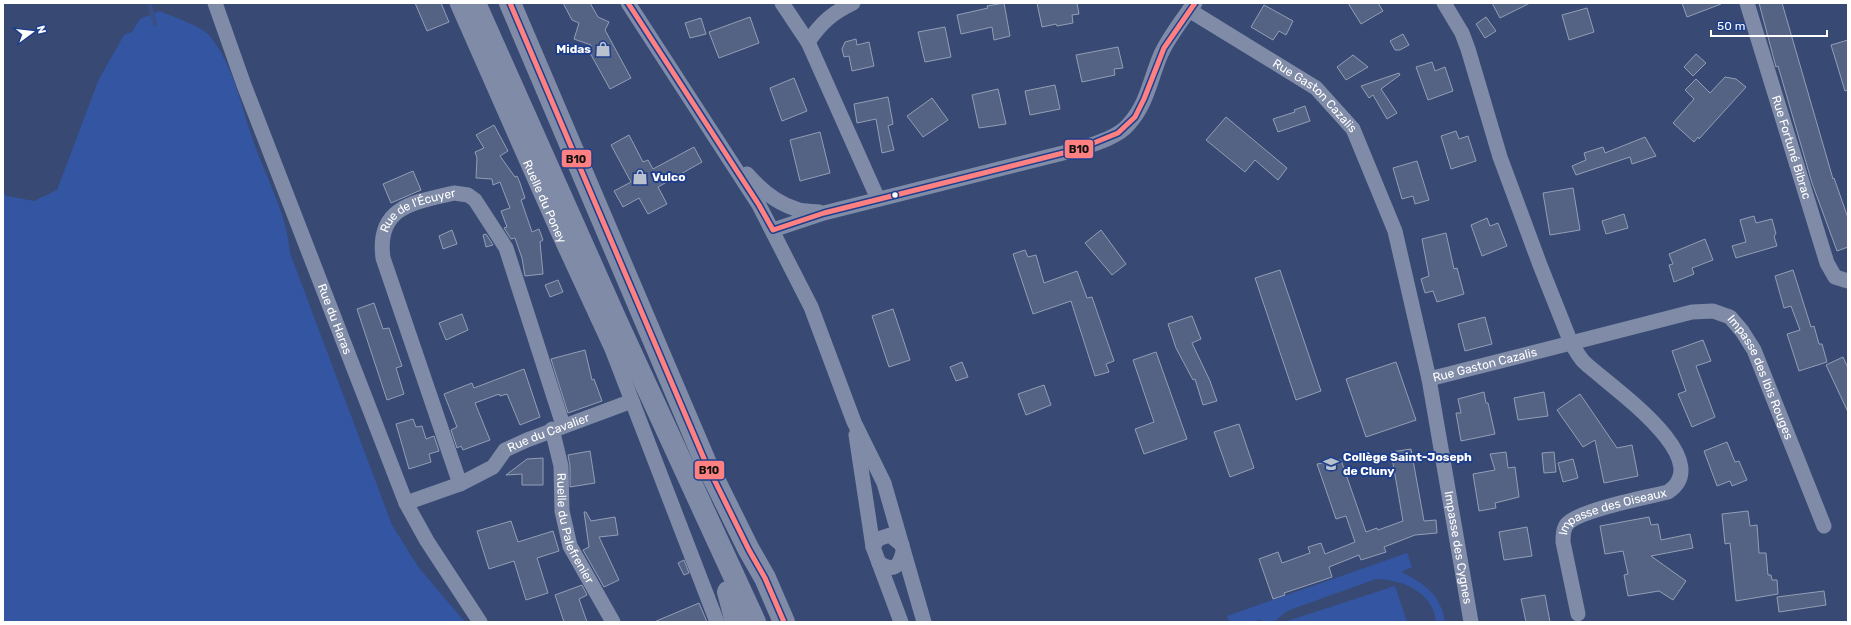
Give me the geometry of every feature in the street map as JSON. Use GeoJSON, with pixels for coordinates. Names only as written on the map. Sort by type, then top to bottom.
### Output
{"type":"FeatureCollection","features":[{"type":"Feature","properties":{"kind":"highway"},"geometry":{"type":"LineString","coordinates":[[475,3],[617,322],[755,622]]}},
{"type":"Feature","properties":{"kind":"highway"},"geometry":{"type":"LineString","coordinates":[[510,3],[705,462],[749,550],[765,578],[784,622]]}},
{"type":"Feature","properties":{"kind":"highway"},"geometry":{"type":"LineString","coordinates":[[617,322],[618,336],[741,622]]}},
{"type":"Feature","properties":{"kind":"highway"},"geometry":{"type":"LineString","coordinates":[[728,592],[736,622]]}},
{"type":"Feature","properties":{"kind":"highway"},"geometry":{"type":"LineString","coordinates":[[775,599],[796,622]]}},
{"type":"Feature","properties":{"kind":"street","name":"Rue du Haras"},"geometry":{"type":"LineString","coordinates":[[216,3],[247,93],[406,503],[427,541],[480,622]]}},
{"type":"Feature","properties":{"kind":"street","name":"Ruelle du Poney"},"geometry":{"type":"LineString","coordinates":[[457,3],[558,232],[612,349],[717,622]]}},
{"type":"Feature","properties":{"kind":"street"},"geometry":{"type":"LineString","coordinates":[[628,3],[759,205],[811,307],[854,422],[884,483],[924,622]]}},
{"type":"Feature","properties":{"kind":"street"},"geometry":{"type":"LineString","coordinates":[[782,3],[808,42],[878,199]]}},
{"type":"Feature","properties":{"kind":"street"},"geometry":{"type":"LineString","coordinates":[[808,42],[818,28],[836,11],[853,3]]}},
{"type":"Feature","properties":{"kind":"street"},"geometry":{"type":"LineString","coordinates":[[1444,3],[1462,33],[1468,49],[1500,157],[1571,343]]}},
{"type":"Feature","properties":{"kind":"street","name":"Rue Fortuné Bibrac"},"geometry":{"type":"LineString","coordinates":[[1747,3],[1827,263],[1835,277],[1848,281]]}},
{"type":"Feature","properties":{"kind":"street"},"geometry":{"type":"LineString","coordinates":[[773,230],[824,212],[1079,149],[1106,139],[1128,126],[1148,94],[1162,53],[1192,6]]}},
{"type":"Feature","properties":{"kind":"street","name":"Rue Gaston Cazalis"},"geometry":{"type":"LineString","coordinates":[[1192,6],[1316,88],[1353,129],[1395,231],[1429,379],[1571,343]]}},
{"type":"Feature","properties":{"kind":"street"},"geometry":{"type":"LineString","coordinates":[[716,139],[759,188],[797,210],[824,212]]}},
{"type":"Feature","properties":{"kind":"street","name":"Rue de l'Écuyer"},"geometry":{"type":"LineString","coordinates":[[460,484],[383,258],[382,237],[385,228],[393,216],[405,206],[454,193],[462,193],[475,200],[482,210],[500,238],[508,256],[557,427]]}},
{"type":"Feature","properties":{"kind":"street","name":"Impasse des Ibis Rouges"},"geometry":{"type":"LineString","coordinates":[[1571,343],[1692,312],[1713,311],[1730,317],[1742,332],[1760,363],[1824,526]]}},
{"type":"Feature","properties":{"kind":"street","name":"Impasse des Oiseaux"},"geometry":{"type":"LineString","coordinates":[[1571,343],[1583,360],[1642,412],[1668,439],[1678,454],[1682,470],[1678,483],[1668,492],[1581,515],[1567,524],[1563,542],[1578,614]]}},
{"type":"Feature","properties":{"kind":"street","name":"Impasse des Cygnes"},"geometry":{"type":"LineString","coordinates":[[1429,379],[1471,622]]}},
{"type":"Feature","properties":{"kind":"street","name":"Rue du Cavalier"},"geometry":{"type":"LineString","coordinates":[[406,503],[460,484],[493,467],[505,450],[557,427],[632,400]]}},
{"type":"Feature","properties":{"kind":"street"},"geometry":{"type":"LineString","coordinates":[[854,422],[863,492],[873,547],[901,622]]}},
{"type":"Feature","properties":{"kind":"street","name":"Ruelle du Palefrenier"},"geometry":{"type":"LineString","coordinates":[[557,427],[561,466],[562,511],[568,541],[576,559],[613,622]]}},
{"type":"Feature","properties":{"kind":"street"},"geometry":{"type":"LineString","coordinates":[[873,547],[878,539],[890,535],[903,548]]}},
{"type":"Feature","properties":{"kind":"street"},"geometry":{"type":"LineString","coordinates":[[879,563],[888,568],[894,567],[900,562],[903,548]]}},
{"type":"Feature","properties":{"kind":"shaded area"},"geometry":{"type":"Polygon","coordinates":[[[160,11],[193,25],[209,35],[225,60],[255,146],[281,212],[290,253],[392,525],[419,568],[465,622],[3,622],[3,193],[7,196],[34,201],[57,190],[99,79],[124,35],[132,32],[140,19],[160,11]]]}},
{"type":"Feature","properties":{"kind":"shaded area"},"geometry":{"type":"Polygon","coordinates":[[[1407,553],[1412,567],[1401,572],[1424,585],[1436,597],[1445,622],[1436,622],[1434,612],[1429,603],[1423,595],[1415,589],[1396,582],[1376,579],[1287,611],[1274,622],[1260,622],[1261,619],[1252,622],[1229,622],[1227,616],[1407,553]]]}},
{"type":"Feature","properties":{"kind":"shaded area"},"geometry":{"type":"Polygon","coordinates":[[[1395,586],[1407,622],[1284,622],[1395,586]]]}},
{"type":"Feature","properties":{"kind":"building"},"geometry":{"type":"Polygon","coordinates":[[[415,3],[441,3],[449,22],[427,31],[415,3]]]}},
{"type":"Feature","properties":{"kind":"building","name":"Midas"},"geometry":{"type":"Polygon","coordinates":[[[563,3],[590,3],[598,17],[609,22],[605,30],[631,78],[610,89],[590,53],[591,45],[574,39],[579,23],[572,20],[563,3]]]}},
{"type":"Feature","properties":{"kind":"building"},"geometry":{"type":"Polygon","coordinates":[[[1004,3],[1010,36],[994,40],[992,27],[961,34],[957,15],[988,8],[987,6],[1004,3]]]}},
{"type":"Feature","properties":{"kind":"building"},"geometry":{"type":"Polygon","coordinates":[[[1037,3],[1077,3],[1079,14],[1072,15],[1073,23],[1042,27],[1037,3]]]}},
{"type":"Feature","properties":{"kind":"building"},"geometry":{"type":"Polygon","coordinates":[[[1348,3],[1378,3],[1383,11],[1361,24],[1348,3]]]}},
{"type":"Feature","properties":{"kind":"building"},"geometry":{"type":"Polygon","coordinates":[[[1492,3],[1530,3],[1500,18],[1492,3]]]}},
{"type":"Feature","properties":{"kind":"building"},"geometry":{"type":"Polygon","coordinates":[[[1682,3],[1721,3],[1721,4],[1687,17],[1682,3]]]}},
{"type":"Feature","properties":{"kind":"building"},"geometry":{"type":"Polygon","coordinates":[[[1759,3],[1782,3],[1833,179],[1834,178],[1848,218],[1848,247],[1837,251],[1812,183],[1778,66],[1776,67],[1759,3]]]}},
{"type":"Feature","properties":{"kind":"building"},"geometry":{"type":"Polygon","coordinates":[[[1264,5],[1293,21],[1286,35],[1279,31],[1273,40],[1251,27],[1264,5]]]}},
{"type":"Feature","properties":{"kind":"building"},"geometry":{"type":"Polygon","coordinates":[[[1587,8],[1594,32],[1569,40],[1562,15],[1587,8]]]}},
{"type":"Feature","properties":{"kind":"building"},"geometry":{"type":"Polygon","coordinates":[[[750,17],[759,43],[719,58],[709,32],[750,17]]]}},
{"type":"Feature","properties":{"kind":"building"},"geometry":{"type":"Polygon","coordinates":[[[1486,17],[1496,31],[1485,38],[1476,24],[1486,17]]]}},
{"type":"Feature","properties":{"kind":"building"},"geometry":{"type":"Polygon","coordinates":[[[701,18],[706,34],[690,38],[685,23],[701,18]]]}},
{"type":"Feature","properties":{"kind":"building"},"geometry":{"type":"Polygon","coordinates":[[[945,27],[951,57],[925,62],[918,32],[945,27]]]}},
{"type":"Feature","properties":{"kind":"building"},"geometry":{"type":"Polygon","coordinates":[[[1403,34],[1409,45],[1400,50],[1395,50],[1390,41],[1403,34]]]}},
{"type":"Feature","properties":{"kind":"building"},"geometry":{"type":"Polygon","coordinates":[[[856,39],[857,45],[869,42],[874,66],[852,71],[849,56],[844,57],[842,49],[845,42],[856,39]]]}},
{"type":"Feature","properties":{"kind":"building"},"geometry":{"type":"Polygon","coordinates":[[[1848,40],[1848,90],[1845,91],[1831,45],[1848,40]]]}},
{"type":"Feature","properties":{"kind":"building"},"geometry":{"type":"Polygon","coordinates":[[[1118,47],[1123,68],[1114,69],[1115,75],[1082,82],[1076,55],[1118,47]]]}},
{"type":"Feature","properties":{"kind":"building"},"geometry":{"type":"Polygon","coordinates":[[[1696,54],[1706,63],[1693,76],[1684,67],[1696,54]]]}},
{"type":"Feature","properties":{"kind":"building"},"geometry":{"type":"Polygon","coordinates":[[[1353,55],[1368,67],[1346,80],[1337,67],[1353,55]]]}},
{"type":"Feature","properties":{"kind":"building"},"geometry":{"type":"Polygon","coordinates":[[[1432,62],[1435,71],[1445,67],[1453,91],[1428,100],[1416,67],[1432,62]]]}},
{"type":"Feature","properties":{"kind":"building"},"geometry":{"type":"Polygon","coordinates":[[[1399,73],[1400,75],[1381,89],[1397,113],[1387,119],[1373,95],[1369,98],[1361,86],[1399,73]]]}},
{"type":"Feature","properties":{"kind":"building"},"geometry":{"type":"Polygon","coordinates":[[[1725,77],[1736,79],[1746,87],[1699,139],[1698,137],[1694,142],[1673,123],[1694,99],[1685,90],[1696,79],[1710,93],[1725,77]]]}},
{"type":"Feature","properties":{"kind":"building"},"geometry":{"type":"Polygon","coordinates":[[[794,78],[807,111],[782,121],[770,88],[794,78]]]}},
{"type":"Feature","properties":{"kind":"building"},"geometry":{"type":"Polygon","coordinates":[[[1055,85],[1060,109],[1030,115],[1025,91],[1055,85]]]}},
{"type":"Feature","properties":{"kind":"building"},"geometry":{"type":"Polygon","coordinates":[[[998,89],[1006,124],[979,128],[972,95],[998,89]]]}},
{"type":"Feature","properties":{"kind":"building"},"geometry":{"type":"Polygon","coordinates":[[[888,97],[893,124],[888,126],[894,150],[882,153],[876,119],[857,123],[854,104],[888,97]]]}},
{"type":"Feature","properties":{"kind":"building"},"geometry":{"type":"Polygon","coordinates":[[[932,98],[948,120],[923,137],[907,116],[932,98]]]}},
{"type":"Feature","properties":{"kind":"building"},"geometry":{"type":"Polygon","coordinates":[[[1305,106],[1310,121],[1278,132],[1273,119],[1295,112],[1294,110],[1305,106]]]}},
{"type":"Feature","properties":{"kind":"building"},"geometry":{"type":"Polygon","coordinates":[[[1226,117],[1287,168],[1278,180],[1255,160],[1245,172],[1206,140],[1226,117]]]}},
{"type":"Feature","properties":{"kind":"building"},"geometry":{"type":"Polygon","coordinates":[[[494,125],[508,151],[500,156],[515,177],[517,176],[520,183],[525,198],[521,200],[532,232],[539,229],[543,240],[540,242],[543,274],[525,276],[522,258],[515,238],[511,239],[504,228],[507,227],[501,211],[510,208],[500,182],[493,185],[492,179],[476,178],[477,158],[475,152],[484,148],[476,135],[494,125]]]}},
{"type":"Feature","properties":{"kind":"building"},"geometry":{"type":"Polygon","coordinates":[[[1456,131],[1459,139],[1468,136],[1476,161],[1451,169],[1441,136],[1456,131]]]}},
{"type":"Feature","properties":{"kind":"building"},"geometry":{"type":"Polygon","coordinates":[[[820,132],[830,173],[800,181],[790,140],[820,132]]]}},
{"type":"Feature","properties":{"kind":"building"},"geometry":{"type":"Polygon","coordinates":[[[629,135],[643,162],[648,160],[653,169],[694,147],[702,162],[658,187],[667,204],[648,214],[639,198],[623,207],[614,191],[631,182],[611,145],[629,135]]]}},
{"type":"Feature","properties":{"kind":"building"},"geometry":{"type":"Polygon","coordinates":[[[1645,137],[1656,156],[1632,164],[1630,157],[1576,175],[1572,166],[1586,160],[1584,153],[1603,147],[1605,153],[1645,137]]]}},
{"type":"Feature","properties":{"kind":"building"},"geometry":{"type":"Polygon","coordinates":[[[1417,161],[1429,200],[1415,204],[1413,196],[1402,199],[1393,168],[1417,161]]]}},
{"type":"Feature","properties":{"kind":"building"},"geometry":{"type":"Polygon","coordinates":[[[413,171],[421,190],[391,203],[383,184],[413,171]]]}},
{"type":"Feature","properties":{"kind":"building"},"geometry":{"type":"Polygon","coordinates":[[[1573,188],[1580,230],[1550,235],[1543,193],[1573,188]]]}},
{"type":"Feature","properties":{"kind":"building"},"geometry":{"type":"Polygon","coordinates":[[[1624,214],[1628,228],[1606,234],[1602,221],[1624,214]]]}},
{"type":"Feature","properties":{"kind":"building"},"geometry":{"type":"Polygon","coordinates":[[[1754,216],[1756,223],[1772,219],[1776,234],[1774,236],[1777,246],[1736,258],[1732,246],[1746,242],[1740,220],[1754,216]]]}},
{"type":"Feature","properties":{"kind":"building"},"geometry":{"type":"Polygon","coordinates":[[[1487,218],[1490,226],[1498,223],[1507,246],[1482,256],[1471,225],[1487,218]]]}},
{"type":"Feature","properties":{"kind":"building"},"geometry":{"type":"Polygon","coordinates":[[[452,230],[457,244],[443,249],[439,236],[452,230]]]}},
{"type":"Feature","properties":{"kind":"building"},"geometry":{"type":"Polygon","coordinates":[[[1101,230],[1126,264],[1112,275],[1085,243],[1101,230]]]}},
{"type":"Feature","properties":{"kind":"building"},"geometry":{"type":"Polygon","coordinates":[[[1446,233],[1454,269],[1457,268],[1464,294],[1437,302],[1433,291],[1425,293],[1421,279],[1429,276],[1422,239],[1446,233]]]}},
{"type":"Feature","properties":{"kind":"building"},"geometry":{"type":"Polygon","coordinates":[[[486,234],[493,245],[486,247],[483,235],[486,234]]]}},
{"type":"Feature","properties":{"kind":"building"},"geometry":{"type":"Polygon","coordinates":[[[1705,239],[1713,260],[1692,268],[1694,274],[1674,282],[1669,265],[1673,264],[1669,254],[1705,239]]]}},
{"type":"Feature","properties":{"kind":"building"},"geometry":{"type":"Polygon","coordinates":[[[1025,250],[1028,257],[1036,255],[1044,283],[1077,271],[1087,298],[1092,297],[1114,361],[1106,364],[1109,372],[1095,376],[1071,301],[1033,314],[1013,254],[1025,250]]]}},
{"type":"Feature","properties":{"kind":"building"},"geometry":{"type":"Polygon","coordinates":[[[1280,270],[1321,391],[1296,400],[1255,278],[1280,270]]]}},
{"type":"Feature","properties":{"kind":"building"},"geometry":{"type":"Polygon","coordinates":[[[1793,270],[1811,327],[1814,326],[1819,344],[1822,344],[1827,362],[1799,371],[1787,334],[1800,330],[1791,306],[1784,308],[1775,276],[1793,270]]]}},
{"type":"Feature","properties":{"kind":"building"},"geometry":{"type":"Polygon","coordinates":[[[558,280],[563,292],[550,297],[545,285],[558,280]]]}},
{"type":"Feature","properties":{"kind":"building"},"geometry":{"type":"Polygon","coordinates":[[[374,303],[383,329],[389,328],[402,366],[396,368],[404,394],[387,400],[357,309],[374,303]]]}},
{"type":"Feature","properties":{"kind":"building"},"geometry":{"type":"Polygon","coordinates":[[[893,309],[910,360],[889,367],[872,316],[893,309]]]}},
{"type":"Feature","properties":{"kind":"building"},"geometry":{"type":"Polygon","coordinates":[[[462,314],[468,330],[446,340],[439,323],[462,314]]]}},
{"type":"Feature","properties":{"kind":"building"},"geometry":{"type":"Polygon","coordinates":[[[1192,316],[1201,339],[1192,343],[1210,381],[1217,401],[1203,405],[1195,379],[1193,380],[1176,348],[1168,324],[1192,316]]]}},
{"type":"Feature","properties":{"kind":"building"},"geometry":{"type":"Polygon","coordinates":[[[1485,317],[1492,344],[1465,351],[1458,324],[1485,317]]]}},
{"type":"Feature","properties":{"kind":"building"},"geometry":{"type":"Polygon","coordinates":[[[1703,340],[1711,361],[1696,366],[1715,417],[1692,427],[1678,394],[1686,391],[1672,351],[1703,340]]]}},
{"type":"Feature","properties":{"kind":"building"},"geometry":{"type":"Polygon","coordinates":[[[585,350],[592,380],[594,379],[602,401],[568,413],[551,359],[585,350]]]}},
{"type":"Feature","properties":{"kind":"building"},"geometry":{"type":"Polygon","coordinates":[[[1156,352],[1187,439],[1144,454],[1135,429],[1154,422],[1133,360],[1156,352]]]}},
{"type":"Feature","properties":{"kind":"building"},"geometry":{"type":"Polygon","coordinates":[[[1843,357],[1848,368],[1848,412],[1826,365],[1843,357]]]}},
{"type":"Feature","properties":{"kind":"building"},"geometry":{"type":"Polygon","coordinates":[[[962,362],[968,377],[956,381],[950,367],[962,362]]]}},
{"type":"Feature","properties":{"kind":"building"},"geometry":{"type":"Polygon","coordinates":[[[1396,362],[1416,420],[1366,437],[1346,379],[1396,362]]]}},
{"type":"Feature","properties":{"kind":"building"},"geometry":{"type":"Polygon","coordinates":[[[524,369],[540,417],[520,425],[507,394],[500,396],[499,394],[475,403],[490,440],[463,450],[461,446],[457,448],[451,430],[457,427],[444,394],[472,383],[474,388],[524,369]]]}},
{"type":"Feature","properties":{"kind":"building"},"geometry":{"type":"Polygon","coordinates":[[[1044,385],[1051,405],[1026,415],[1018,394],[1044,385]]]}},
{"type":"Feature","properties":{"kind":"building"},"geometry":{"type":"Polygon","coordinates":[[[1484,392],[1495,434],[1461,441],[1456,413],[1461,413],[1458,399],[1484,392]]]}},
{"type":"Feature","properties":{"kind":"building"},"geometry":{"type":"Polygon","coordinates":[[[1544,392],[1548,416],[1518,420],[1514,398],[1544,392]]]}},
{"type":"Feature","properties":{"kind":"building"},"geometry":{"type":"Polygon","coordinates":[[[1580,394],[1617,448],[1632,445],[1638,476],[1604,483],[1595,440],[1583,447],[1557,410],[1580,394]]]}},
{"type":"Feature","properties":{"kind":"building"},"geometry":{"type":"Polygon","coordinates":[[[413,419],[416,427],[422,426],[426,439],[434,436],[439,451],[429,454],[431,462],[409,469],[396,424],[413,419]]]}},
{"type":"Feature","properties":{"kind":"building"},"geometry":{"type":"Polygon","coordinates":[[[1239,424],[1254,468],[1230,477],[1214,432],[1239,424]]]}},
{"type":"Feature","properties":{"kind":"building"},"geometry":{"type":"Polygon","coordinates":[[[1727,442],[1735,462],[1739,461],[1747,480],[1732,486],[1730,481],[1717,486],[1704,451],[1727,442]]]}},
{"type":"Feature","properties":{"kind":"building"},"geometry":{"type":"Polygon","coordinates":[[[1411,449],[1424,521],[1436,520],[1437,533],[1415,535],[1384,547],[1386,552],[1361,560],[1359,555],[1329,567],[1332,577],[1284,593],[1285,595],[1273,599],[1259,559],[1278,552],[1282,563],[1310,553],[1308,547],[1321,543],[1325,554],[1355,542],[1346,516],[1336,519],[1317,464],[1341,460],[1366,532],[1377,528],[1378,530],[1403,521],[1391,452],[1411,449]]]}},
{"type":"Feature","properties":{"kind":"building"},"geometry":{"type":"Polygon","coordinates":[[[590,451],[595,483],[570,487],[570,466],[568,455],[590,451]]]}},
{"type":"Feature","properties":{"kind":"building"},"geometry":{"type":"Polygon","coordinates":[[[1506,452],[1508,468],[1515,467],[1519,497],[1495,503],[1496,508],[1479,511],[1473,474],[1495,470],[1490,454],[1506,452]]]}},
{"type":"Feature","properties":{"kind":"building"},"geometry":{"type":"Polygon","coordinates":[[[1554,452],[1556,472],[1544,473],[1542,453],[1554,452]]]}},
{"type":"Feature","properties":{"kind":"building"},"geometry":{"type":"Polygon","coordinates":[[[543,458],[543,485],[522,485],[522,474],[506,475],[527,459],[543,458]]]}},
{"type":"Feature","properties":{"kind":"building"},"geometry":{"type":"Polygon","coordinates":[[[1573,459],[1578,478],[1563,482],[1558,463],[1573,459]]]}},
{"type":"Feature","properties":{"kind":"building"},"geometry":{"type":"Polygon","coordinates":[[[1748,511],[1750,526],[1757,525],[1759,553],[1766,553],[1768,575],[1771,575],[1772,580],[1777,580],[1778,594],[1736,601],[1730,543],[1725,544],[1722,514],[1748,511]]]}},
{"type":"Feature","properties":{"kind":"building"},"geometry":{"type":"Polygon","coordinates":[[[584,512],[586,512],[591,521],[615,517],[618,535],[599,537],[619,580],[604,587],[583,550],[589,547],[584,512]]]}},
{"type":"Feature","properties":{"kind":"building"},"geometry":{"type":"Polygon","coordinates":[[[1649,517],[1651,525],[1658,524],[1661,540],[1690,534],[1693,548],[1651,556],[1686,581],[1673,600],[1659,591],[1628,596],[1624,575],[1628,574],[1623,551],[1605,554],[1600,526],[1649,517]]]}},
{"type":"Feature","properties":{"kind":"building"},"geometry":{"type":"Polygon","coordinates":[[[511,521],[518,542],[553,531],[559,551],[537,558],[548,593],[526,600],[514,561],[489,569],[477,531],[511,521]]]}},
{"type":"Feature","properties":{"kind":"building"},"geometry":{"type":"Polygon","coordinates":[[[1527,527],[1532,556],[1504,560],[1499,532],[1527,527]]]}},
{"type":"Feature","properties":{"kind":"building"},"geometry":{"type":"Polygon","coordinates":[[[684,560],[689,573],[684,575],[678,563],[684,560]]]}},
{"type":"Feature","properties":{"kind":"building"},"geometry":{"type":"Polygon","coordinates":[[[582,585],[587,595],[579,599],[587,622],[564,622],[555,595],[582,585]]]}},
{"type":"Feature","properties":{"kind":"building"},"geometry":{"type":"Polygon","coordinates":[[[1824,591],[1826,605],[1779,612],[1777,597],[1824,591]]]}},
{"type":"Feature","properties":{"kind":"building"},"geometry":{"type":"Polygon","coordinates":[[[1545,595],[1550,622],[1526,622],[1521,599],[1545,595]]]}},
{"type":"Feature","properties":{"kind":"building"},"geometry":{"type":"Polygon","coordinates":[[[699,603],[707,622],[654,622],[699,603]]]}},
{"type":"Feature","properties":{"kind":"waterway"},"geometry":{"type":"LineString","coordinates":[[149,3],[155,24]]}},
{"type":"Feature","properties":{"kind":"transit line","name":"B10"},"geometry":{"type":"LineString","coordinates":[[510,3],[705,461],[749,550],[765,578],[784,622]]}},
{"type":"Feature","properties":{"kind":"transit line","name":"B10"},"geometry":{"type":"LineString","coordinates":[[628,3],[759,205],[773,230],[824,213],[1079,149],[1118,133],[1135,117],[1144,99],[1164,48],[1195,3]]}},
{"type":"Feature","properties":{"kind":"place","name":"Midas"},"geometry":{"type":"Point","coordinates":[603,49]}},
{"type":"Feature","properties":{"kind":"place","name":"Vulco"},"geometry":{"type":"Point","coordinates":[640,177]}},
{"type":"Feature","properties":{"kind":"place","name":"Collège Saint-Joseph de Cluny"},"geometry":{"type":"Point","coordinates":[1331,464]}}]}
